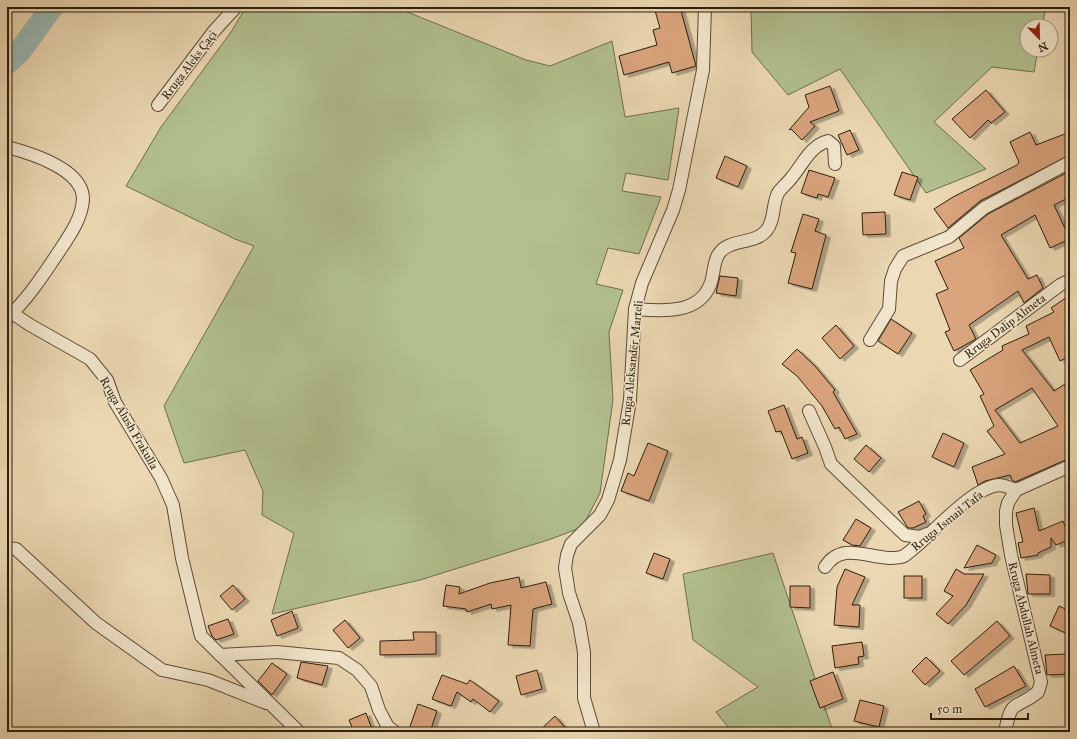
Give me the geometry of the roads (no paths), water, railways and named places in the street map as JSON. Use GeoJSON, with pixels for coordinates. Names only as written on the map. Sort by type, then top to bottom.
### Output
{"type":"FeatureCollection","features":[{"type":"Feature","properties":{"kind":"street","name":"Rruga Aleks Çaçi"},"geometry":{"type":"LineString","coordinates":[[158,105],[214,32],[236,7]]}},
{"type":"Feature","properties":{"kind":"street","name":"Rruga Aleksandër Marteli"},"geometry":{"type":"LineString","coordinates":[[594,732],[584,698],[584,652],[579,623],[568,593],[565,568],[566,555],[571,544],[600,515],[608,500],[620,460],[630,400],[635,309],[642,283],[673,210],[679,190],[705,56],[705,7]]}},
{"type":"Feature","properties":{"kind":"street"},"geometry":{"type":"LineString","coordinates":[[635,309],[662,311],[681,309],[693,304],[704,296],[717,256],[724,248],[754,238],[766,231],[778,194],[809,153],[820,143],[828,141],[834,146],[835,164]]}},
{"type":"Feature","properties":{"kind":"street","name":"Rruga Alush Frakulla"},"geometry":{"type":"LineString","coordinates":[[7,147],[24,151],[49,161],[63,170],[77,182],[83,198],[78,220],[70,234],[48,269],[10,315],[90,360],[107,380],[115,402],[161,478],[173,505],[182,558],[200,636],[299,732]]}},
{"type":"Feature","properties":{"kind":"street"},"geometry":{"type":"LineString","coordinates":[[870,340],[889,309],[891,281],[895,269],[903,256],[950,237],[984,208],[1070,162]]}},
{"type":"Feature","properties":{"kind":"street","name":"Rruga Dalip Almeta"},"geometry":{"type":"LineString","coordinates":[[960,360],[1060,285],[1070,280]]}},
{"type":"Feature","properties":{"kind":"street"},"geometry":{"type":"LineString","coordinates":[[809,411],[831,464],[905,534],[920,537],[930,533]]}},
{"type":"Feature","properties":{"kind":"street"},"geometry":{"type":"LineString","coordinates":[[1016,490],[1070,466]]}},
{"type":"Feature","properties":{"kind":"street","name":"Rruga Ismail Tafa"},"geometry":{"type":"LineString","coordinates":[[825,567],[834,556],[843,552],[883,558],[900,557],[974,496],[989,488],[1003,485],[1016,490]]}},
{"type":"Feature","properties":{"kind":"street","name":"Rruga Abdullah Almeta"},"geometry":{"type":"LineString","coordinates":[[1005,732],[1008,717],[1014,705],[1038,692],[1041,682],[1011,556],[1006,525],[1006,511],[1008,503],[1016,490]]}},
{"type":"Feature","properties":{"kind":"street"},"geometry":{"type":"LineString","coordinates":[[7,548],[16,549],[96,623],[162,670],[208,680],[273,706]]}},
{"type":"Feature","properties":{"kind":"street"},"geometry":{"type":"LineString","coordinates":[[220,655],[277,652],[339,658],[357,670],[371,686],[388,727],[395,732]]}},
{"type":"Feature","properties":{"kind":"waterway"},"geometry":{"type":"LineString","coordinates":[[7,63],[20,51],[52,7]]}}]}
